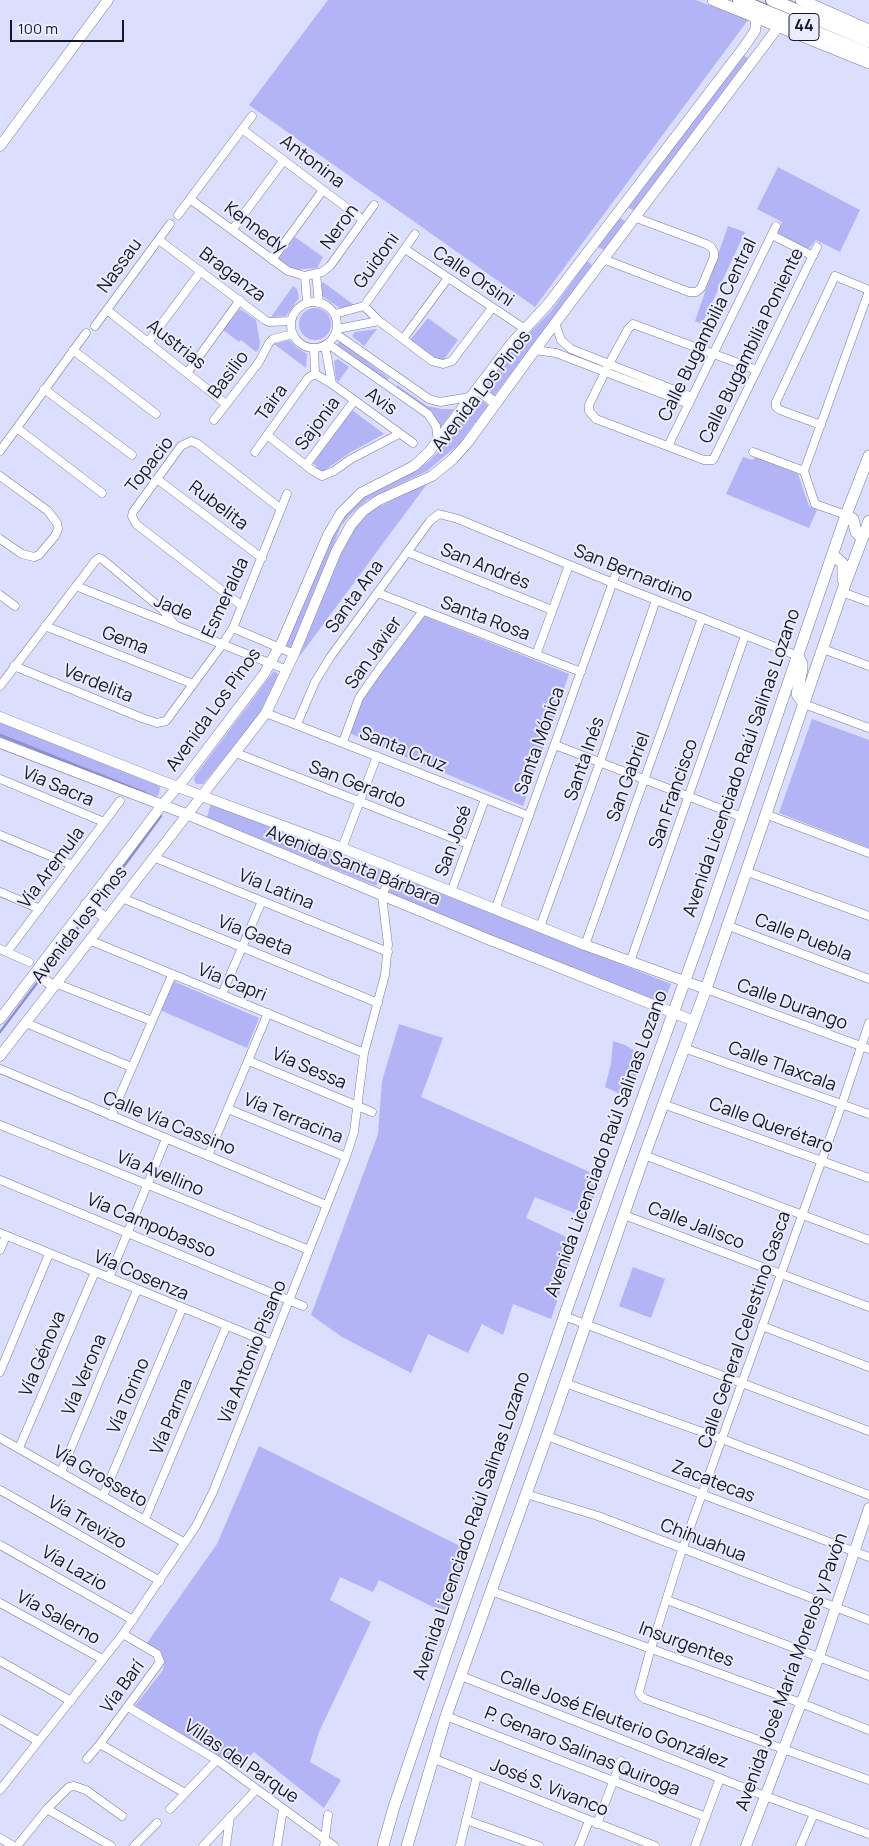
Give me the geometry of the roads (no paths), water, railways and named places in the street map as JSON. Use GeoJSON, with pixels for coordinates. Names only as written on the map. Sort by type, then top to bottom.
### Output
{"type":"FeatureCollection","features":[{"type":"Feature","properties":{"kind":"main road"},"geometry":{"type":"LineString","coordinates":[[713,0],[869,63]]}},
{"type":"Feature","properties":{"kind":"main road","name":"44"},"geometry":{"type":"LineString","coordinates":[[739,0],[869,54]]}},
{"type":"Feature","properties":{"kind":"main road","name":"44"},"geometry":{"type":"LineString","coordinates":[[772,0],[869,41]]}},
{"type":"Feature","properties":{"kind":"main road"},"geometry":{"type":"LineString","coordinates":[[801,0],[869,30]]}},
{"type":"Feature","properties":{"kind":"main road","name":"Avenida Licenciado Raúl Salinas Lozano"},"geometry":{"type":"LineString","coordinates":[[383,1846],[394,1807],[441,1667],[742,817],[846,515],[869,456]]}},
{"type":"Feature","properties":{"kind":"main road"},"geometry":{"type":"LineString","coordinates":[[846,515],[853,519],[856,532],[866,539]]}},
{"type":"Feature","properties":{"kind":"main road"},"geometry":{"type":"LineString","coordinates":[[407,1846],[446,1716],[586,1326],[644,1155],[706,989],[726,925],[842,592],[866,539],[869,521]]}},
{"type":"Feature","properties":{"kind":"main road"},"geometry":{"type":"LineString","coordinates":[[833,555],[843,564],[842,592]]}},
{"type":"Feature","properties":{"kind":"main road"},"geometry":{"type":"LineString","coordinates":[[798,656],[802,669],[797,694],[804,704]]}},
{"type":"Feature","properties":{"kind":"street"},"geometry":{"type":"LineString","coordinates":[[0,146],[108,0]]}},
{"type":"Feature","properties":{"kind":"street","name":"Avenida Los Pinos"},"geometry":{"type":"LineString","coordinates":[[178,787],[271,663],[280,648],[327,537],[340,513],[363,492],[419,462],[438,442],[525,329],[548,304],[744,47],[755,31],[755,16]]}},
{"type":"Feature","properties":{"kind":"street","name":"Avenida Los Pinos"},"geometry":{"type":"LineString","coordinates":[[186,814],[266,713],[294,654],[336,552],[351,524],[370,506],[432,476],[468,442],[634,217],[779,26]]}},
{"type":"Feature","properties":{"kind":"street"},"geometry":{"type":"LineString","coordinates":[[744,47],[756,56]]}},
{"type":"Feature","properties":{"kind":"street"},"geometry":{"type":"LineString","coordinates":[[178,215],[252,116]]}},
{"type":"Feature","properties":{"kind":"street","name":"Antonina"},"geometry":{"type":"LineString","coordinates":[[242,129],[363,220]]}},
{"type":"Feature","properties":{"kind":"street"},"geometry":{"type":"LineString","coordinates":[[232,230],[284,160]]}},
{"type":"Feature","properties":{"kind":"street"},"geometry":{"type":"LineString","coordinates":[[272,260],[323,190]]}},
{"type":"Feature","properties":{"kind":"street","name":"Kennedy"},"geometry":{"type":"LineString","coordinates":[[190,199],[288,271],[305,276]]}},
{"type":"Feature","properties":{"kind":"street","name":"Neron"},"geometry":{"type":"LineString","coordinates":[[316,274],[330,266],[374,205]]}},
{"type":"Feature","properties":{"kind":"street"},"geometry":{"type":"LineString","coordinates":[[587,253],[689,292],[696,292],[701,288],[714,257],[711,247],[619,212]]}},
{"type":"Feature","properties":{"kind":"street","name":"Nassau"},"geometry":{"type":"LineString","coordinates":[[95,326],[170,224]]}},
{"type":"Feature","properties":{"kind":"street","name":"Calle Bugambilia Central"},"geometry":{"type":"LineString","coordinates":[[668,446],[776,226]]}},
{"type":"Feature","properties":{"kind":"street","name":"Guidoni"},"geometry":{"type":"LineString","coordinates":[[364,306],[415,234]]}},
{"type":"Feature","properties":{"kind":"street"},"geometry":{"type":"LineString","coordinates":[[772,235],[813,256]]}},
{"type":"Feature","properties":{"kind":"street","name":"Braganza"},"geometry":{"type":"LineString","coordinates":[[159,240],[269,322],[292,321]]}},
{"type":"Feature","properties":{"kind":"street","name":"Calle Bugambilia Poniente"},"geometry":{"type":"LineString","coordinates":[[668,446],[706,461],[714,458],[817,247]]}},
{"type":"Feature","properties":{"kind":"street","name":"Calle Orsini"},"geometry":{"type":"LineString","coordinates":[[405,249],[525,329]]}},
{"type":"Feature","properties":{"kind":"street"},"geometry":{"type":"LineString","coordinates":[[148,342],[201,271]]}},
{"type":"Feature","properties":{"kind":"street"},"geometry":{"type":"LineString","coordinates":[[307,303],[305,276],[316,274],[319,303]]}},
{"type":"Feature","properties":{"kind":"street"},"geometry":{"type":"LineString","coordinates":[[821,425],[783,412],[776,407],[776,402],[835,276],[869,291],[821,425],[804,471],[814,504],[846,515]]}},
{"type":"Feature","properties":{"kind":"street"},"geometry":{"type":"LineString","coordinates":[[403,339],[448,278]]}},
{"type":"Feature","properties":{"kind":"street"},"geometry":{"type":"LineString","coordinates":[[187,373],[240,300]]}},
{"type":"Feature","properties":{"kind":"street"},"geometry":{"type":"LineString","coordinates":[[379,321],[337,331],[327,345],[314,348],[301,344],[293,334],[292,321],[294,313],[307,303],[326,305],[335,314],[337,331],[398,379],[424,396],[434,401],[448,402],[474,393],[495,403]]}},
{"type":"Feature","properties":{"kind":"street"},"geometry":{"type":"LineString","coordinates":[[335,314],[364,306],[379,321],[432,361],[437,364],[447,364],[458,354],[492,308]]}},
{"type":"Feature","properties":{"kind":"street","name":"Austrias"},"geometry":{"type":"LineString","coordinates":[[107,310],[226,404]]}},
{"type":"Feature","properties":{"kind":"street"},"geometry":{"type":"LineString","coordinates":[[555,323],[559,336],[566,345],[691,400]]}},
{"type":"Feature","properties":{"kind":"street"},"geometry":{"type":"LineString","coordinates":[[668,446],[596,419],[589,412],[590,405],[609,364],[630,326],[636,324],[757,370]]}},
{"type":"Feature","properties":{"kind":"street"},"geometry":{"type":"LineString","coordinates":[[0,451],[86,333]]}},
{"type":"Feature","properties":{"kind":"street","name":"Basilio"},"geometry":{"type":"LineString","coordinates":[[214,420],[259,362],[273,339],[293,334]]}},
{"type":"Feature","properties":{"kind":"street"},"geometry":{"type":"LineString","coordinates":[[327,345],[332,384]]}},
{"type":"Feature","properties":{"kind":"street"},"geometry":{"type":"LineString","coordinates":[[327,345],[391,388],[432,420],[436,426],[438,442]]}},
{"type":"Feature","properties":{"kind":"street"},"geometry":{"type":"LineString","coordinates":[[314,348],[315,374]]}},
{"type":"Feature","properties":{"kind":"street"},"geometry":{"type":"LineString","coordinates":[[73,350],[156,414]]}},
{"type":"Feature","properties":{"kind":"street"},"geometry":{"type":"LineString","coordinates":[[535,350],[556,353],[606,373],[691,400]]}},
{"type":"Feature","properties":{"kind":"street","name":"Avis"},"geometry":{"type":"LineString","coordinates":[[315,374],[332,384],[413,444]]}},
{"type":"Feature","properties":{"kind":"street","name":"Taira"},"geometry":{"type":"LineString","coordinates":[[255,452],[308,378],[315,374]]}},
{"type":"Feature","properties":{"kind":"street"},"geometry":{"type":"LineString","coordinates":[[391,388],[398,379]]}},
{"type":"Feature","properties":{"kind":"street"},"geometry":{"type":"LineString","coordinates":[[44,389],[132,454]]}},
{"type":"Feature","properties":{"kind":"street","name":"Sajonia"},"geometry":{"type":"LineString","coordinates":[[306,465],[354,401]]}},
{"type":"Feature","properties":{"kind":"street"},"geometry":{"type":"LineString","coordinates":[[17,428],[102,493]]}},
{"type":"Feature","properties":{"kind":"street"},"geometry":{"type":"LineString","coordinates":[[267,435],[318,475],[328,475],[351,459],[399,434]]}},
{"type":"Feature","properties":{"kind":"street","name":"Topacio"},"geometry":{"type":"LineString","coordinates":[[242,606],[142,529],[133,520],[133,512],[181,446],[185,442],[191,441],[198,444],[281,509]]}},
{"type":"Feature","properties":{"kind":"street"},"geometry":{"type":"LineString","coordinates":[[753,452],[804,471]]}},
{"type":"Feature","properties":{"kind":"street"},"geometry":{"type":"LineString","coordinates":[[0,476],[48,511],[57,523],[58,529],[55,536],[39,555],[34,557],[22,554],[0,539]]}},
{"type":"Feature","properties":{"kind":"street","name":"Rubelita"},"geometry":{"type":"LineString","coordinates":[[157,479],[262,558]]}},
{"type":"Feature","properties":{"kind":"street","name":"Esmeralda"},"geometry":{"type":"LineString","coordinates":[[169,717],[233,628],[287,494]]}},
{"type":"Feature","properties":{"kind":"street","name":"Santa Ana"},"geometry":{"type":"LineString","coordinates":[[297,724],[310,691],[321,670],[434,516],[443,514],[458,519]]}},
{"type":"Feature","properties":{"kind":"street","name":"San Bernardino"},"geometry":{"type":"LineString","coordinates":[[458,519],[798,656]]}},
{"type":"Feature","properties":{"kind":"street","name":"San Andrés"},"geometry":{"type":"LineString","coordinates":[[406,552],[552,610]]}},
{"type":"Feature","properties":{"kind":"street"},"geometry":{"type":"LineString","coordinates":[[0,686],[96,560],[102,559],[164,610],[175,625]]}},
{"type":"Feature","properties":{"kind":"street"},"geometry":{"type":"LineString","coordinates":[[536,655],[569,565]]}},
{"type":"Feature","properties":{"kind":"street","name":"Santa Mónica"},"geometry":{"type":"LineString","coordinates":[[495,910],[618,568]]}},
{"type":"Feature","properties":{"kind":"street","name":"Jade"},"geometry":{"type":"LineString","coordinates":[[76,586],[287,670]]}},
{"type":"Feature","properties":{"kind":"street"},"geometry":{"type":"LineString","coordinates":[[842,592],[869,602]]}},
{"type":"Feature","properties":{"kind":"street","name":"Santa Rosa"},"geometry":{"type":"LineString","coordinates":[[378,593],[581,672]]}},
{"type":"Feature","properties":{"kind":"street"},"geometry":{"type":"LineString","coordinates":[[0,595],[15,606]]}},
{"type":"Feature","properties":{"kind":"street","name":"Santa Inés"},"geometry":{"type":"LineString","coordinates":[[540,928],[656,600]]}},
{"type":"Feature","properties":{"kind":"street","name":"San Javier"},"geometry":{"type":"LineString","coordinates":[[343,742],[359,698],[423,611]]}},
{"type":"Feature","properties":{"kind":"street","name":"San Gabriel"},"geometry":{"type":"LineString","coordinates":[[586,945],[702,618]]}},
{"type":"Feature","properties":{"kind":"street","name":"Gema"},"geometry":{"type":"LineString","coordinates":[[45,626],[193,684]]}},
{"type":"Feature","properties":{"kind":"street"},"geometry":{"type":"LineString","coordinates":[[233,628],[294,654]]}},
{"type":"Feature","properties":{"kind":"street","name":"San Francisco"},"geometry":{"type":"LineString","coordinates":[[630,962],[746,636]]}},
{"type":"Feature","properties":{"kind":"street"},"geometry":{"type":"LineString","coordinates":[[823,649],[869,666]]}},
{"type":"Feature","properties":{"kind":"street","name":"Verdelita"},"geometry":{"type":"LineString","coordinates":[[14,666],[149,721],[162,722],[169,717]]}},
{"type":"Feature","properties":{"kind":"street"},"geometry":{"type":"LineString","coordinates":[[804,704],[869,728]]}},
{"type":"Feature","properties":{"kind":"street","name":"Santa Cruz"},"geometry":{"type":"LineString","coordinates":[[266,713],[529,816]]}},
{"type":"Feature","properties":{"kind":"street","name":"Avenida Santa Bárbara"},"geometry":{"type":"LineString","coordinates":[[0,717],[178,787],[342,848],[540,928],[706,989]]}},
{"type":"Feature","properties":{"kind":"street","name":"Avenida Santa Bárbara"},"geometry":{"type":"LineString","coordinates":[[0,743],[186,814],[382,896],[694,1021]]}},
{"type":"Feature","properties":{"kind":"street"},"geometry":{"type":"LineString","coordinates":[[555,745],[742,817]]}},
{"type":"Feature","properties":{"kind":"street","name":"San Gerardo"},"geometry":{"type":"LineString","coordinates":[[236,753],[468,844]]}},
{"type":"Feature","properties":{"kind":"street"},"geometry":{"type":"LineString","coordinates":[[342,848],[377,756]]}},
{"type":"Feature","properties":{"kind":"street","name":"Via Sacra"},"geometry":{"type":"LineString","coordinates":[[0,778],[104,822]]}},
{"type":"Feature","properties":{"kind":"street"},"geometry":{"type":"LineString","coordinates":[[157,803],[163,788],[160,780]]}},
{"type":"Feature","properties":{"kind":"street","name":"Avenida los Pinos"},"geometry":{"type":"LineString","coordinates":[[0,1019],[86,904],[157,803],[178,787]]}},
{"type":"Feature","properties":{"kind":"street","name":"San José"},"geometry":{"type":"LineString","coordinates":[[451,892],[485,800]]}},
{"type":"Feature","properties":{"kind":"street","name":"Vía Aremula"},"geometry":{"type":"LineString","coordinates":[[4,951],[40,909],[120,801]]}},
{"type":"Feature","properties":{"kind":"street","name":"Avenida los Pinos"},"geometry":{"type":"LineString","coordinates":[[0,1056],[186,814]]}},
{"type":"Feature","properties":{"kind":"street"},"geometry":{"type":"LineString","coordinates":[[765,814],[869,853]]}},
{"type":"Feature","properties":{"kind":"street"},"geometry":{"type":"LineString","coordinates":[[0,835],[72,866]]}},
{"type":"Feature","properties":{"kind":"street","name":"Vía Latina"},"geometry":{"type":"LineString","coordinates":[[153,857],[388,952]]}},
{"type":"Feature","properties":{"kind":"street","name":"Vía Antonio Pisano"},"geometry":{"type":"LineString","coordinates":[[0,1790],[3,1781],[71,1701],[123,1634],[160,1582],[196,1526],[213,1492],[290,1300],[354,1132],[364,1053],[385,975],[388,952],[382,896],[393,869]]}},
{"type":"Feature","properties":{"kind":"street"},"geometry":{"type":"LineString","coordinates":[[745,871],[869,916]]}},
{"type":"Feature","properties":{"kind":"street"},"geometry":{"type":"LineString","coordinates":[[0,892],[40,909]]}},
{"type":"Feature","properties":{"kind":"street","name":"Vía Gaeta"},"geometry":{"type":"LineString","coordinates":[[122,898],[378,1003]]}},
{"type":"Feature","properties":{"kind":"street"},"geometry":{"type":"LineString","coordinates":[[222,994],[262,901]]}},
{"type":"Feature","properties":{"kind":"street"},"geometry":{"type":"LineString","coordinates":[[86,904],[106,918]]}},
{"type":"Feature","properties":{"kind":"street","name":"Calle Puebla"},"geometry":{"type":"LineString","coordinates":[[726,925],[869,979]]}},
{"type":"Feature","properties":{"kind":"street","name":"Vía Capri"},"geometry":{"type":"LineString","coordinates":[[89,940],[364,1053]]}},
{"type":"Feature","properties":{"kind":"street"},"geometry":{"type":"LineString","coordinates":[[4,951],[29,962]]}},
{"type":"Feature","properties":{"kind":"street"},"geometry":{"type":"LineString","coordinates":[[34,973],[54,984],[152,1021]]}},
{"type":"Feature","properties":{"kind":"street"},"geometry":{"type":"LineString","coordinates":[[111,1116],[172,975]]}},
{"type":"Feature","properties":{"kind":"street","name":"Calle Durango"},"geometry":{"type":"LineString","coordinates":[[706,989],[865,1047]]}},
{"type":"Feature","properties":{"kind":"street"},"geometry":{"type":"LineString","coordinates":[[208,1156],[268,1013]]}},
{"type":"Feature","properties":{"kind":"street"},"geometry":{"type":"LineString","coordinates":[[26,1023],[131,1067]]}},
{"type":"Feature","properties":{"kind":"street","name":"Calle General Celestino Gasca"},"geometry":{"type":"LineString","coordinates":[[784,1748],[641,1696],[639,1687],[682,1550],[821,1160],[865,1047],[869,1023]]}},
{"type":"Feature","properties":{"kind":"street","name":"Calle Tlaxcala"},"geometry":{"type":"LineString","coordinates":[[684,1048],[869,1114]]}},
{"type":"Feature","properties":{"kind":"street","name":"Vía Sessa"},"geometry":{"type":"LineString","coordinates":[[249,1060],[372,1112]]}},
{"type":"Feature","properties":{"kind":"street","name":"Calle Vía Cassino"},"geometry":{"type":"LineString","coordinates":[[0,1069],[326,1204]]}},
{"type":"Feature","properties":{"kind":"street","name":"Calle Querétaro"},"geometry":{"type":"LineString","coordinates":[[663,1104],[869,1178]]}},
{"type":"Feature","properties":{"kind":"street","name":"Vía Terracina"},"geometry":{"type":"LineString","coordinates":[[228,1109],[346,1157]]}},
{"type":"Feature","properties":{"kind":"street","name":"Vía Avellino"},"geometry":{"type":"LineString","coordinates":[[0,1124],[309,1250]]}},
{"type":"Feature","properties":{"kind":"street"},"geometry":{"type":"LineString","coordinates":[[109,1278],[166,1138]]}},
{"type":"Feature","properties":{"kind":"street"},"geometry":{"type":"LineString","coordinates":[[644,1155],[869,1240]]}},
{"type":"Feature","properties":{"kind":"street","name":"Vía Campobasso"},"geometry":{"type":"LineString","coordinates":[[0,1180],[303,1306]]}},
{"type":"Feature","properties":{"kind":"street","name":"Calle Jalisco"},"geometry":{"type":"LineString","coordinates":[[624,1215],[869,1308]]}},
{"type":"Feature","properties":{"kind":"street"},"geometry":{"type":"LineString","coordinates":[[0,1250],[3,1235]]}},
{"type":"Feature","properties":{"kind":"street","name":"Vía Cosenza"},"geometry":{"type":"LineString","coordinates":[[3,1235],[226,1327],[272,1344]]}},
{"type":"Feature","properties":{"kind":"street"},"geometry":{"type":"LineString","coordinates":[[0,1372],[49,1254]]}},
{"type":"Feature","properties":{"kind":"street","name":"Vía Génova"},"geometry":{"type":"LineString","coordinates":[[19,1448],[94,1272]]}},
{"type":"Feature","properties":{"kind":"street","name":"Vía Verona"},"geometry":{"type":"LineString","coordinates":[[61,1472],[137,1290]]}},
{"type":"Feature","properties":{"kind":"street","name":"Vía Torino"},"geometry":{"type":"LineString","coordinates":[[103,1496],[182,1309]]}},
{"type":"Feature","properties":{"kind":"street"},"geometry":{"type":"LineString","coordinates":[[564,1316],[586,1326],[869,1431]]}},
{"type":"Feature","properties":{"kind":"street"},"geometry":{"type":"LineString","coordinates":[[762,1326],[869,1367]]}},
{"type":"Feature","properties":{"kind":"street","name":"Vía Parma"},"geometry":{"type":"LineString","coordinates":[[145,1519],[226,1327]]}},
{"type":"Feature","properties":{"kind":"street"},"geometry":{"type":"LineString","coordinates":[[566,1382],[869,1495]]}},
{"type":"Feature","properties":{"kind":"street","name":"Zacatecas"},"geometry":{"type":"LineString","coordinates":[[547,1436],[869,1557]]}},
{"type":"Feature","properties":{"kind":"street","name":"Vía Grosseto"},"geometry":{"type":"LineString","coordinates":[[0,1438],[185,1543]]}},
{"type":"Feature","properties":{"kind":"street","name":"Vía Trevizo"},"geometry":{"type":"LineString","coordinates":[[0,1490],[160,1582]]}},
{"type":"Feature","properties":{"kind":"street","name":"Chihuahua"},"geometry":{"type":"LineString","coordinates":[[526,1494],[598,1516],[682,1550],[869,1620]]}},
{"type":"Feature","properties":{"kind":"street","name":"Avenida José María Morelos y Pavón"},"geometry":{"type":"LineString","coordinates":[[746,1846],[818,1657],[869,1508]]}},
{"type":"Feature","properties":{"kind":"street","name":"Vía Lazio"},"geometry":{"type":"LineString","coordinates":[[0,1544],[133,1620]]}},
{"type":"Feature","properties":{"kind":"street","name":"Insurgentes"},"geometry":{"type":"LineString","coordinates":[[491,1590],[801,1703],[869,1730]]}},
{"type":"Feature","properties":{"kind":"street"},"geometry":{"type":"LineString","coordinates":[[667,1600],[869,1676]]}},
{"type":"Feature","properties":{"kind":"street","name":"Vía Salerno"},"geometry":{"type":"LineString","coordinates":[[0,1603],[102,1660]]}},
{"type":"Feature","properties":{"kind":"street","name":"Vía Barí"},"geometry":{"type":"LineString","coordinates":[[87,1759],[158,1667],[160,1658],[157,1654],[123,1634]]}},
{"type":"Feature","properties":{"kind":"street"},"geometry":{"type":"LineString","coordinates":[[0,1662],[71,1701]]}},
{"type":"Feature","properties":{"kind":"street","name":"Calle José Eleuterio González"},"geometry":{"type":"LineString","coordinates":[[461,1676],[765,1796],[869,1834]]}},
{"type":"Feature","properties":{"kind":"street","name":"Villas del Parque"},"geometry":{"type":"LineString","coordinates":[[128,1707],[217,1760],[324,1842],[334,1846]]}},
{"type":"Feature","properties":{"kind":"street","name":"P. Genaro Salinas Quiroga"},"geometry":{"type":"LineString","coordinates":[[446,1716],[706,1817]]}},
{"type":"Feature","properties":{"kind":"street"},"geometry":{"type":"LineString","coordinates":[[0,1719],[38,1741]]}},
{"type":"Feature","properties":{"kind":"street"},"geometry":{"type":"LineString","coordinates":[[100,1744],[185,1793]]}},
{"type":"Feature","properties":{"kind":"street"},"geometry":{"type":"LineString","coordinates":[[784,1748],[869,1780]]}},
{"type":"Feature","properties":{"kind":"street","name":"José S. Vivanco"},"geometry":{"type":"LineString","coordinates":[[432,1758],[655,1846]]}},
{"type":"Feature","properties":{"kind":"street"},"geometry":{"type":"LineString","coordinates":[[170,1809],[217,1760]]}},
{"type":"Feature","properties":{"kind":"street"},"geometry":{"type":"LineString","coordinates":[[579,1846],[593,1822],[621,1760]]}},
{"type":"Feature","properties":{"kind":"street"},"geometry":{"type":"LineString","coordinates":[[460,1846],[477,1776]]}},
{"type":"Feature","properties":{"kind":"street"},"geometry":{"type":"LineString","coordinates":[[695,1846],[720,1778]]}},
{"type":"Feature","properties":{"kind":"street"},"geometry":{"type":"LineString","coordinates":[[17,1846],[47,1809],[69,1787],[74,1786],[86,1790],[122,1816]]}},
{"type":"Feature","properties":{"kind":"street"},"geometry":{"type":"LineString","coordinates":[[203,1846],[256,1790]]}},
{"type":"Feature","properties":{"kind":"street"},"geometry":{"type":"LineString","coordinates":[[47,1809],[111,1846]]}},
{"type":"Feature","properties":{"kind":"street"},"geometry":{"type":"LineString","coordinates":[[277,1846],[283,1809]]}},
{"type":"Feature","properties":{"kind":"street"},"geometry":{"type":"LineString","coordinates":[[800,1846],[814,1814]]}},
{"type":"Feature","properties":{"kind":"street"},"geometry":{"type":"LineString","coordinates":[[324,1842],[328,1815]]}},
{"type":"Feature","properties":{"kind":"street"},"geometry":{"type":"LineString","coordinates":[[226,1846],[230,1817]]}},
{"type":"Feature","properties":{"kind":"street"},"geometry":{"type":"LineString","coordinates":[[466,1820],[539,1846]]}},
{"type":"Feature","properties":{"kind":"street"},"geometry":{"type":"LineString","coordinates":[[134,1846],[157,1823]]}},
{"type":"Feature","properties":{"kind":"street"},"geometry":{"type":"LineString","coordinates":[[0,1838],[13,1846]]}},
{"type":"Feature","properties":{"kind":"waterway"},"geometry":{"type":"LineString","coordinates":[[0,735],[145,793]]}},
{"type":"Feature","properties":{"kind":"waterway"},"geometry":{"type":"LineString","coordinates":[[96,904],[161,816]]}},
{"type":"Feature","properties":{"kind":"waterway"},"geometry":{"type":"LineString","coordinates":[[45,972],[89,913]]}},
{"type":"Feature","properties":{"kind":"waterway"},"geometry":{"type":"LineString","coordinates":[[0,1032],[37,983]]}}]}
